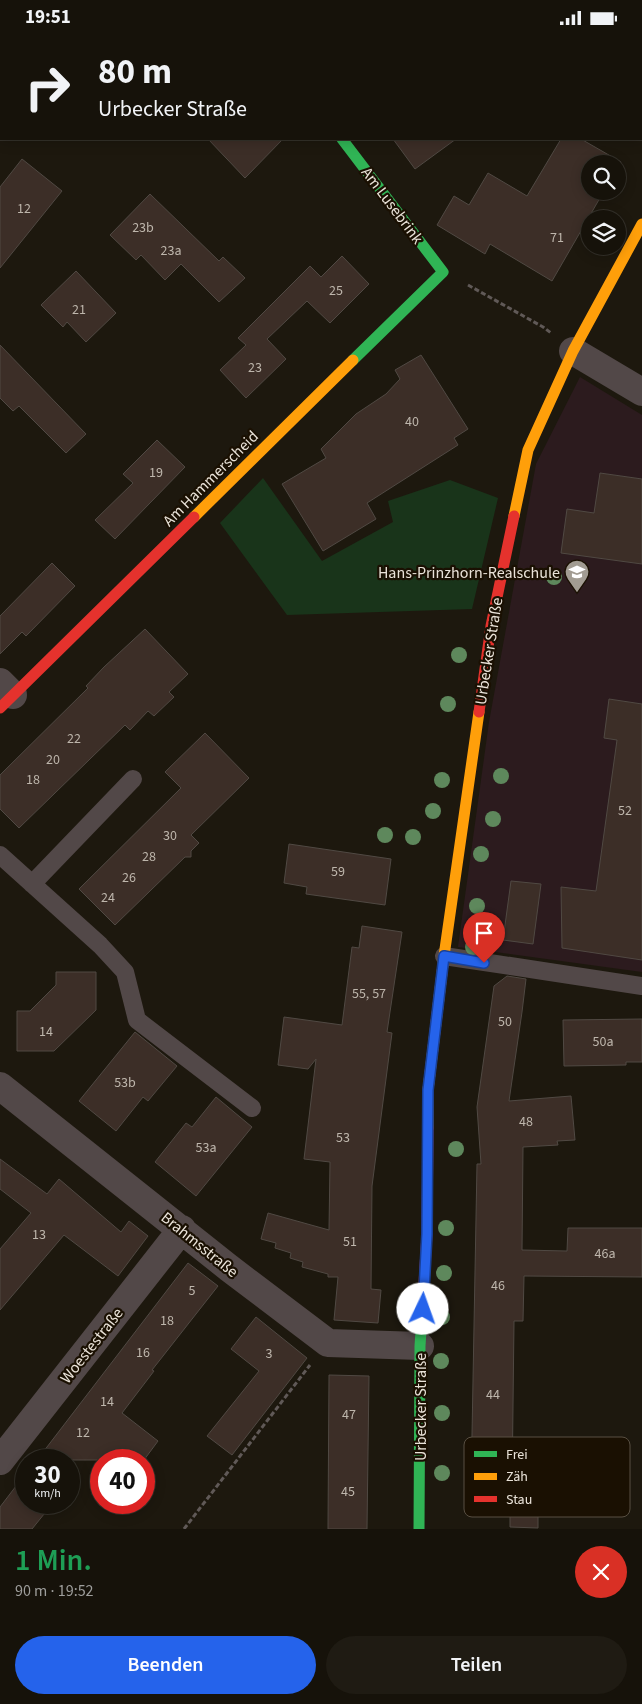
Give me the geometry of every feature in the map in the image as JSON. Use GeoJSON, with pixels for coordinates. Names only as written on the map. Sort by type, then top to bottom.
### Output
{"type":"FeatureCollection","features":[{"type":"Feature","properties":{"kind":"street","name":"Am Lusebrink"},"geometry":{"type":"LineString","coordinates":[[343,140],[443,272]]}},
{"type":"Feature","properties":{"kind":"street","name":"Urbecker Straße"},"geometry":{"type":"LineString","coordinates":[[420,1529],[420,1346],[427,1234],[428,1090],[444,956],[491,626],[528,450],[573,351],[642,223]]}},
{"type":"Feature","properties":{"kind":"street","name":"Am Hammerscheid"},"geometry":{"type":"LineString","coordinates":[[4,695],[443,272]]}},
{"type":"Feature","properties":{"kind":"street"},"geometry":{"type":"LineString","coordinates":[[573,351],[642,392]]}},
{"type":"Feature","properties":{"kind":"street","name":"Brahmsstraße"},"geometry":{"type":"LineString","coordinates":[[0,1086],[328,1343]]}},
{"type":"Feature","properties":{"kind":"street","name":"Woestestraße"},"geometry":{"type":"LineString","coordinates":[[0,1461],[182,1229]]}},
{"type":"Feature","properties":{"kind":"street"},"geometry":{"type":"LineString","coordinates":[[328,1343],[420,1346]]}},
{"type":"Feature","properties":{"kind":"lane"},"geometry":{"type":"LineString","coordinates":[[32,884],[133,779]]}},
{"type":"Feature","properties":{"kind":"lane"},"geometry":{"type":"LineString","coordinates":[[0,855],[100,945],[125,972],[137,1020],[252,1107]]}},
{"type":"Feature","properties":{"kind":"lane"},"geometry":{"type":"LineString","coordinates":[[444,956],[642,986]]}},
{"type":"Feature","properties":{"kind":"path"},"geometry":{"type":"LineString","coordinates":[[443,272],[543,327],[573,351]]}},
{"type":"Feature","properties":{"kind":"path"},"geometry":{"type":"LineString","coordinates":[[184,1529],[328,1343]]}},
{"type":"Feature","properties":{"kind":"shaded area","name":"Hans-Prinzhorn-Realschule"},"geometry":{"type":"Polygon","coordinates":[[[580,377],[642,415],[642,972],[458,947],[489,722],[536,464],[580,377]]]}},
{"type":"Feature","properties":{"kind":"green space"},"geometry":{"type":"Polygon","coordinates":[[[263,478],[322,561],[393,522],[388,501],[450,480],[498,498],[472,609],[287,615],[220,523],[263,478]]]}},
{"type":"Feature","properties":{"kind":"building"},"geometry":{"type":"Polygon","coordinates":[[[209,140],[282,140],[245,178],[209,140]]]}},
{"type":"Feature","properties":{"kind":"building"},"geometry":{"type":"Polygon","coordinates":[[[394,140],[455,140],[415,169],[394,140]]]}},
{"type":"Feature","properties":{"kind":"building"},"geometry":{"type":"Polygon","coordinates":[[[560,140],[583,140],[609,155],[581,155],[581,200],[599,200],[593,210],[581,210],[581,231],[552,281],[490,244],[485,254],[437,225],[454,196],[469,205],[488,173],[527,196],[560,140]]]}},
{"type":"Feature","properties":{"kind":"building"},"geometry":{"type":"Polygon","coordinates":[[[22,159],[62,191],[0,268],[0,187],[22,159]]]}},
{"type":"Feature","properties":{"kind":"building"},"geometry":{"type":"Polygon","coordinates":[[[150,194],[219,261],[223,257],[245,278],[219,302],[181,264],[165,280],[141,255],[136,260],[110,235],[150,194]]]}},
{"type":"Feature","properties":{"kind":"building"},"geometry":{"type":"Polygon","coordinates":[[[342,256],[369,284],[330,323],[307,301],[267,339],[286,359],[246,398],[220,370],[246,345],[238,338],[310,266],[321,277],[342,256]]]}},
{"type":"Feature","properties":{"kind":"building"},"geometry":{"type":"Polygon","coordinates":[[[76,271],[116,313],[86,342],[67,322],[63,327],[41,305],[76,271]]]}},
{"type":"Feature","properties":{"kind":"building"},"geometry":{"type":"Polygon","coordinates":[[[0,345],[86,434],[66,453],[19,406],[13,411],[0,398],[0,345]]]}},
{"type":"Feature","properties":{"kind":"building"},"geometry":{"type":"Polygon","coordinates":[[[421,355],[468,429],[454,438],[458,445],[367,503],[376,519],[323,551],[282,484],[326,458],[321,449],[356,414],[386,394],[400,379],[395,370],[421,355]]]}},
{"type":"Feature","properties":{"kind":"building"},"geometry":{"type":"Polygon","coordinates":[[[157,440],[185,467],[115,539],[95,520],[133,483],[123,474],[157,440]]]}},
{"type":"Feature","properties":{"kind":"building"},"geometry":{"type":"Polygon","coordinates":[[[600,473],[642,479],[642,564],[561,553],[567,509],[594,513],[600,473]]]}},
{"type":"Feature","properties":{"kind":"building"},"geometry":{"type":"Polygon","coordinates":[[[52,563],[75,586],[26,636],[22,632],[0,654],[0,616],[52,563]]]}},
{"type":"Feature","properties":{"kind":"building"},"geometry":{"type":"Polygon","coordinates":[[[145,629],[188,674],[169,692],[174,697],[154,716],[148,711],[130,730],[125,725],[19,828],[0,809],[0,775],[88,688],[86,686],[104,667],[145,629]]]}},
{"type":"Feature","properties":{"kind":"building"},"geometry":{"type":"Polygon","coordinates":[[[609,699],[642,704],[642,960],[562,948],[561,887],[596,891],[617,740],[604,738],[609,699]]]}},
{"type":"Feature","properties":{"kind":"building"},"geometry":{"type":"Polygon","coordinates":[[[205,733],[249,778],[191,835],[199,843],[191,851],[191,857],[185,857],[115,925],[79,889],[181,788],[165,772],[205,733]]]}},
{"type":"Feature","properties":{"kind":"building"},"geometry":{"type":"Polygon","coordinates":[[[289,844],[391,859],[385,905],[306,894],[307,887],[284,883],[289,844]]]}},
{"type":"Feature","properties":{"kind":"building"},"geometry":{"type":"Polygon","coordinates":[[[511,881],[541,884],[533,944],[503,940],[511,881]]]}},
{"type":"Feature","properties":{"kind":"building"},"geometry":{"type":"Polygon","coordinates":[[[362,926],[402,932],[387,1032],[392,1033],[372,1186],[371,1289],[381,1290],[378,1323],[334,1320],[338,1277],[328,1277],[328,1274],[302,1267],[303,1262],[290,1258],[291,1253],[275,1248],[276,1243],[261,1239],[268,1213],[329,1230],[330,1162],[304,1159],[316,1059],[308,1069],[278,1065],[284,1017],[342,1025],[352,947],[359,948],[362,926]]]}},
{"type":"Feature","properties":{"kind":"building"},"geometry":{"type":"Polygon","coordinates":[[[56,972],[96,972],[96,1010],[54,1051],[17,1051],[17,1011],[30,1011],[56,985],[56,972]]]}},
{"type":"Feature","properties":{"kind":"building"},"geometry":{"type":"Polygon","coordinates":[[[507,976],[526,979],[509,1101],[571,1096],[575,1140],[557,1141],[558,1145],[523,1147],[522,1250],[567,1251],[568,1228],[642,1228],[642,1277],[524,1276],[523,1321],[514,1321],[513,1437],[472,1437],[477,1164],[481,1164],[477,1107],[494,986],[507,976]]]}},
{"type":"Feature","properties":{"kind":"building"},"geometry":{"type":"Polygon","coordinates":[[[642,1019],[642,1062],[626,1062],[626,1065],[564,1066],[563,1020],[642,1019]]]}},
{"type":"Feature","properties":{"kind":"building"},"geometry":{"type":"Polygon","coordinates":[[[135,1032],[177,1066],[148,1101],[143,1097],[116,1131],[79,1101],[135,1032]]]}},
{"type":"Feature","properties":{"kind":"building"},"geometry":{"type":"Polygon","coordinates":[[[216,1097],[252,1127],[196,1196],[155,1162],[186,1123],[192,1127],[216,1097]]]}},
{"type":"Feature","properties":{"kind":"building"},"geometry":{"type":"Polygon","coordinates":[[[0,1159],[47,1194],[59,1179],[121,1232],[129,1221],[148,1236],[118,1276],[64,1235],[0,1310],[0,1249],[31,1213],[0,1189],[0,1159]]]}},
{"type":"Feature","properties":{"kind":"building"},"geometry":{"type":"Polygon","coordinates":[[[188,1263],[218,1286],[152,1370],[154,1371],[122,1413],[158,1441],[152,1449],[90,1449],[90,1460],[80,1460],[80,1449],[45,1449],[188,1263]]]}},
{"type":"Feature","properties":{"kind":"building"},"geometry":{"type":"Polygon","coordinates":[[[256,1317],[307,1358],[232,1455],[207,1436],[259,1371],[231,1349],[256,1317]]]}},
{"type":"Feature","properties":{"kind":"building"},"geometry":{"type":"Polygon","coordinates":[[[329,1375],[369,1376],[367,1529],[328,1529],[329,1375]]]}},
{"type":"Feature","properties":{"kind":"building"},"geometry":{"type":"Polygon","coordinates":[[[15,1487],[15,1514],[44,1514],[32,1529],[0,1529],[0,1507],[15,1487]]]}},
{"type":"Feature","properties":{"kind":"building"},"geometry":{"type":"Polygon","coordinates":[[[510,1517],[538,1517],[538,1528],[510,1527],[510,1517]]]}},
{"type":"Feature","properties":{"kind":"traffic: fast"},"geometry":{"type":"LineString","coordinates":[[343,140],[443,272],[353,360]]}},
{"type":"Feature","properties":{"kind":"traffic: fast"},"geometry":{"type":"LineString","coordinates":[[419,1529],[420,1346],[422,1316]]}},
{"type":"Feature","properties":{"kind":"traffic: slow"},"geometry":{"type":"LineString","coordinates":[[514,516],[528,450],[573,351],[642,224]]}},
{"type":"Feature","properties":{"kind":"traffic: slow"},"geometry":{"type":"LineString","coordinates":[[194,517],[353,360]]}},
{"type":"Feature","properties":{"kind":"traffic: slow"},"geometry":{"type":"LineString","coordinates":[[428,1128],[428,1090],[444,956],[479,712]]}},
{"type":"Feature","properties":{"kind":"traffic: jam"},"geometry":{"type":"LineString","coordinates":[[479,712],[491,626],[514,516]]}},
{"type":"Feature","properties":{"kind":"traffic: jam"},"geometry":{"type":"LineString","coordinates":[[0,708],[194,517]]}},
{"type":"Feature","properties":{"kind":"traffic: jam"},"geometry":{"type":"LineString","coordinates":[[422,1316],[427,1234],[428,1128]]}},
{"type":"Feature","properties":{"kind":"place","name":"Hans-Prinzhorn-Realschule"},"geometry":{"type":"Point","coordinates":[577,593]}},
{"type":"Feature","properties":{"kind":"route"},"geometry":{"type":"LineString","coordinates":[[423,1309],[427,1234],[428,1090],[444,956],[484,963]]}}]}
